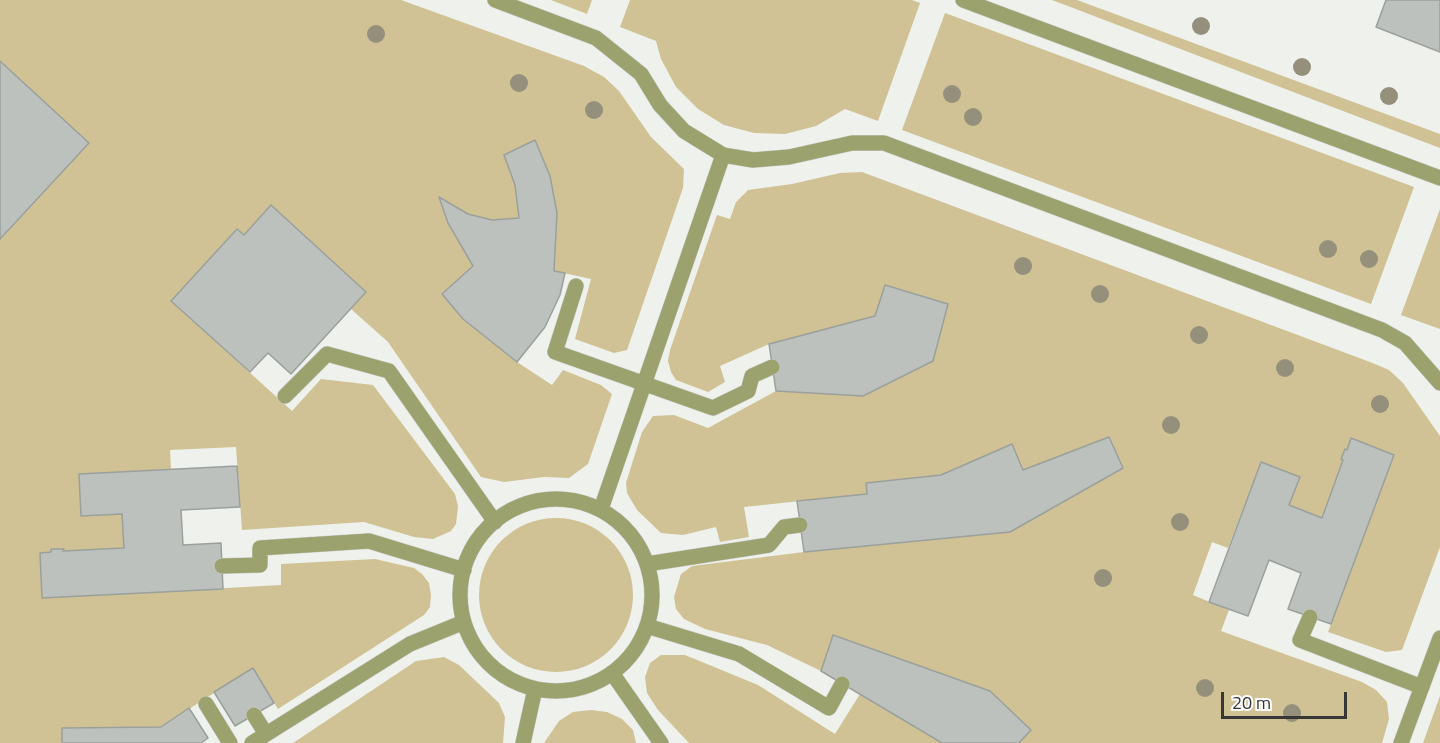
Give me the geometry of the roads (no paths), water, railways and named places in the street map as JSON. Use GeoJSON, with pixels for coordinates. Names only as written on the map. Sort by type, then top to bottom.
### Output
{"type":"FeatureCollection","features":[{"type":"Feature","properties":{"kind":"street"},"geometry":{"type":"LineString","coordinates":[[495,0],[596,38],[640,74],[660,105],[684,131],[723,154],[753,160],[789,157],[852,143],[884,143],[1382,330],[1406,344],[1440,383]]}},
{"type":"Feature","properties":{"kind":"street"},"geometry":{"type":"LineString","coordinates":[[963,0],[1440,178]]}},
{"type":"Feature","properties":{"kind":"street"},"geometry":{"type":"LineString","coordinates":[[601,509],[723,154]]}},
{"type":"Feature","properties":{"kind":"street"},"geometry":{"type":"LineString","coordinates":[[576,286],[555,352],[713,408],[748,391],[752,376],[772,367]]}},
{"type":"Feature","properties":{"kind":"street"},"geometry":{"type":"LineString","coordinates":[[285,396],[327,354],[389,371],[495,522]]}},
{"type":"Feature","properties":{"kind":"street"},"geometry":{"type":"LineString","coordinates":[[546,499],[571,500],[601,509],[634,539],[646,564],[651,585],[651,610],[646,626],[630,656],[612,673],[590,685],[566,691],[535,689],[516,683],[495,670],[478,651],[464,622],[460,604],[468,556],[481,535],[495,522],[521,505],[546,499]]}},
{"type":"Feature","properties":{"kind":"street"},"geometry":{"type":"LineString","coordinates":[[646,564],[769,545],[784,527],[800,525]]}},
{"type":"Feature","properties":{"kind":"street"},"geometry":{"type":"LineString","coordinates":[[222,566],[260,565],[260,548],[369,542],[464,570]]}},
{"type":"Feature","properties":{"kind":"street"},"geometry":{"type":"LineString","coordinates":[[1310,617],[1300,640],[1422,687]]}},
{"type":"Feature","properties":{"kind":"street"},"geometry":{"type":"LineString","coordinates":[[252,743],[410,644],[464,622]]}},
{"type":"Feature","properties":{"kind":"street"},"geometry":{"type":"LineString","coordinates":[[646,626],[739,654],[829,708],[842,684]]}},
{"type":"Feature","properties":{"kind":"street"},"geometry":{"type":"LineString","coordinates":[[1401,743],[1440,639]]}},
{"type":"Feature","properties":{"kind":"street"},"geometry":{"type":"LineString","coordinates":[[612,673],[661,743]]}},
{"type":"Feature","properties":{"kind":"street"},"geometry":{"type":"LineString","coordinates":[[523,743],[535,689]]}},
{"type":"Feature","properties":{"kind":"street"},"geometry":{"type":"LineString","coordinates":[[206,704],[230,743]]}},
{"type":"Feature","properties":{"kind":"street"},"geometry":{"type":"LineString","coordinates":[[255,715],[266,734]]}}]}
